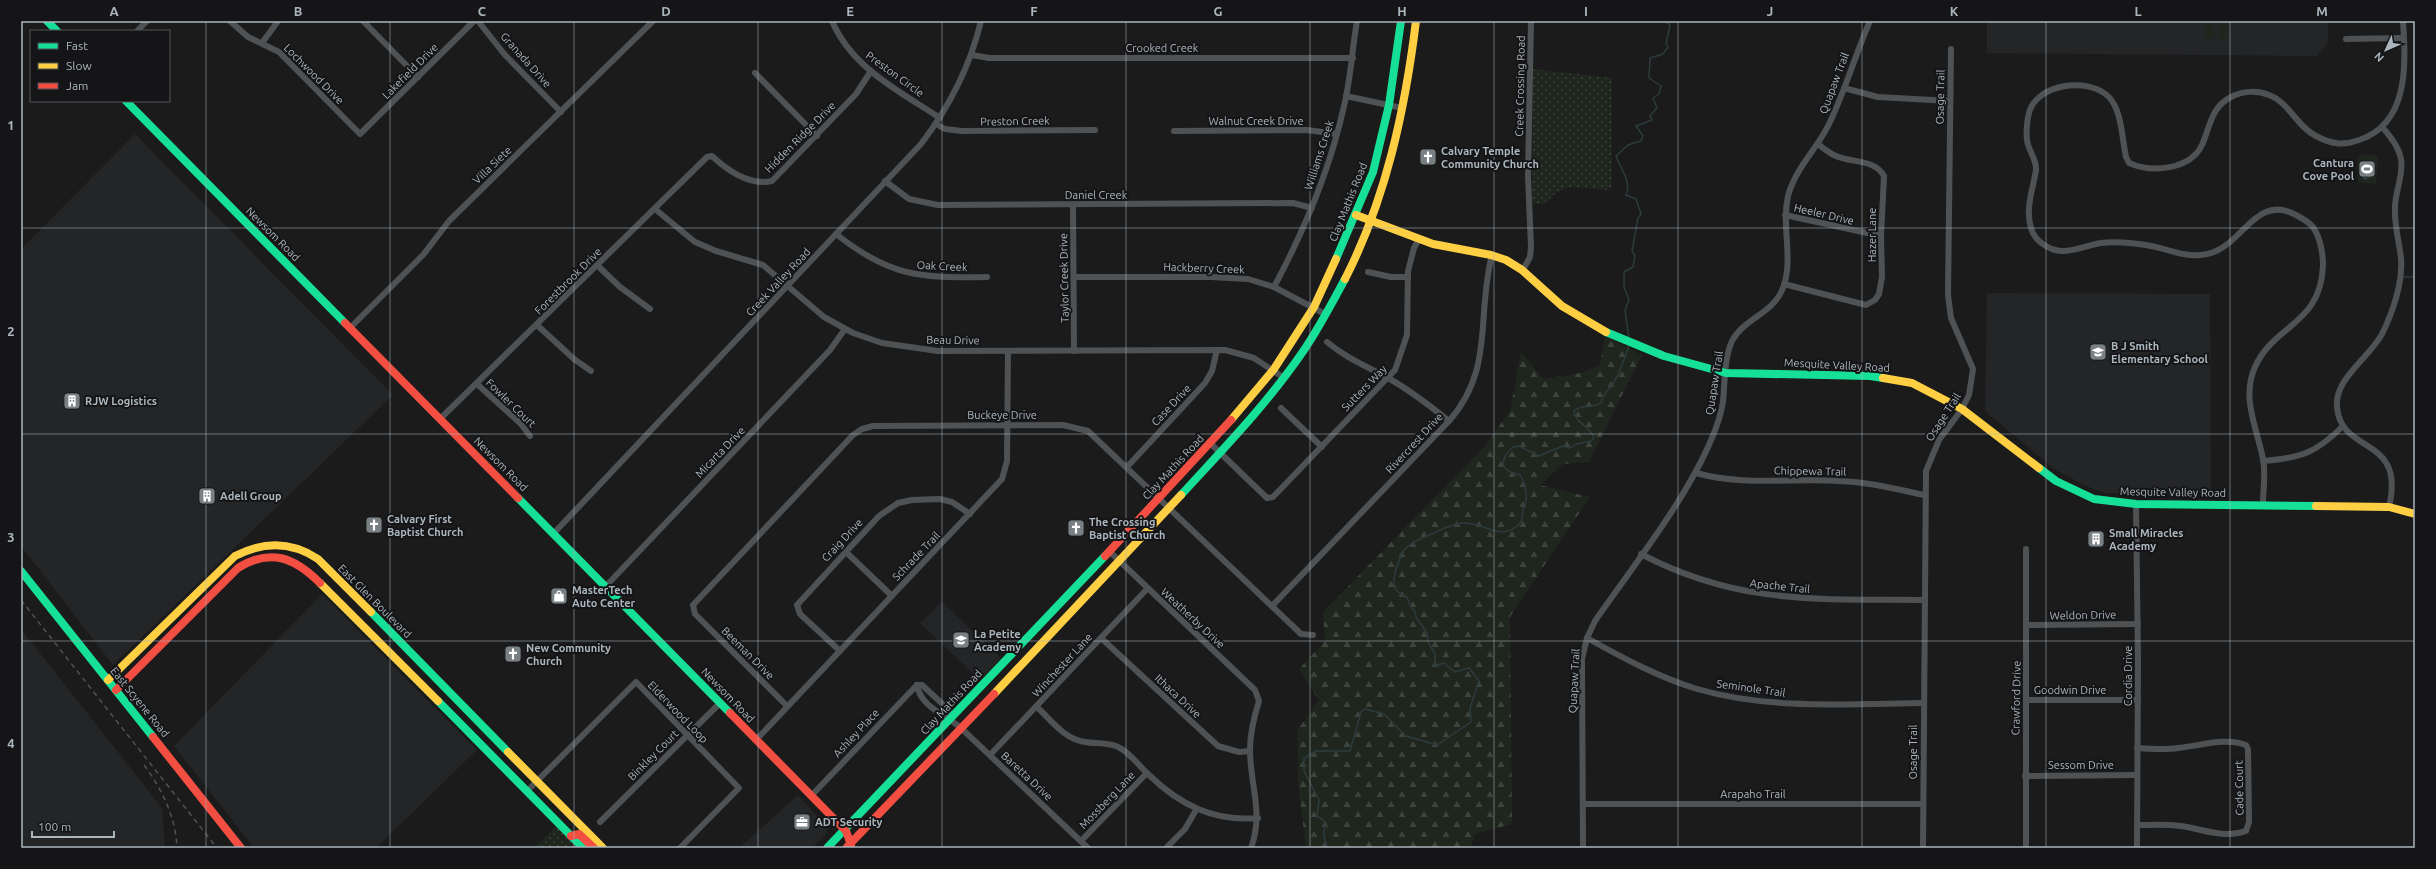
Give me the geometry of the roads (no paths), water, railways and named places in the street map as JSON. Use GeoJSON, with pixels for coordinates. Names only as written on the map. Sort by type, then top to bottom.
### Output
{"type":"FeatureCollection","features":[{"type":"Feature","properties":{"kind":"street"},"geometry":{"type":"LineString","coordinates":[[47,21],[56,30]]}},
{"type":"Feature","properties":{"kind":"street"},"geometry":{"type":"LineString","coordinates":[[138,30],[147,21]]}},
{"type":"Feature","properties":{"kind":"street","name":"Lochwood Drive"},"geometry":{"type":"LineString","coordinates":[[230,21],[248,37],[262,43],[284,57],[360,134]]}},
{"type":"Feature","properties":{"kind":"street"},"geometry":{"type":"LineString","coordinates":[[262,43],[278,21]]}},
{"type":"Feature","properties":{"kind":"street"},"geometry":{"type":"LineString","coordinates":[[363,21],[418,77]]}},
{"type":"Feature","properties":{"kind":"street","name":"Lakefield Drive"},"geometry":{"type":"LineString","coordinates":[[360,134],[474,21]]}},
{"type":"Feature","properties":{"kind":"street","name":"Granada Drive"},"geometry":{"type":"LineString","coordinates":[[478,21],[505,55],[561,112]]}},
{"type":"Feature","properties":{"kind":"street","name":"Villa Siete"},"geometry":{"type":"LineString","coordinates":[[350,328],[423,255],[449,221],[653,21]]}},
{"type":"Feature","properties":{"kind":"street","name":"Preston Circle"},"geometry":{"type":"LineString","coordinates":[[832,21],[845,46],[871,71],[938,121]]}},
{"type":"Feature","properties":{"kind":"street","name":"Creek Valley Road"},"geometry":{"type":"LineString","coordinates":[[554,533],[921,144],[938,121],[962,81],[972,55],[981,21]]}},
{"type":"Feature","properties":{"kind":"street","name":"Williams Creek"},"geometry":{"type":"LineString","coordinates":[[1274,287],[1298,240],[1312,208],[1337,134],[1353,58],[1357,21]]}},
{"type":"Feature","properties":{"kind":"street","name":"Clay Mathis Road"},"geometry":{"type":"LineString","coordinates":[[827,848],[846,831],[1000,665],[1159,499],[1274,369],[1314,307],[1356,215],[1373,172],[1389,105],[1401,21]]}},
{"type":"Feature","properties":{"kind":"street"},"geometry":{"type":"LineString","coordinates":[[850,847],[1169,509],[1220,453],[1284,378],[1305,348],[1325,314],[1371,220],[1393,153],[1409,76],[1416,21]]}},
{"type":"Feature","properties":{"kind":"street","name":"Creek Crossing Road"},"geometry":{"type":"LineString","coordinates":[[1523,270],[1530,257],[1531,247],[1528,176],[1531,21]]}},
{"type":"Feature","properties":{"kind":"street","name":"Quapaw Trail"},"geometry":{"type":"LineString","coordinates":[[1583,848],[1582,659],[1587,638],[1595,622],[1696,473],[1718,421],[1733,340],[1748,324],[1774,304],[1784,284],[1788,270],[1785,215],[1788,196],[1802,164],[1818,144],[1839,104],[1870,21]]}},
{"type":"Feature","properties":{"kind":"street"},"geometry":{"type":"LineString","coordinates":[[2263,504],[2264,461],[2250,412],[2250,378],[2259,358],[2267,347],[2301,318],[2317,295],[2322,277],[2323,263],[2322,252],[2312,226],[2291,212],[2279,209],[2267,210],[2257,216],[2228,246],[2219,251],[2196,256],[2147,245],[2103,243],[2061,251],[2047,247],[2031,231],[2028,216],[2036,167],[2027,140],[2028,114],[2033,102],[2043,93],[2054,89],[2084,86],[2100,91],[2114,105],[2126,157],[2130,163],[2154,169],[2177,165],[2196,153],[2202,145],[2214,112],[2229,97],[2238,94],[2258,92],[2269,95],[2279,101],[2303,128],[2327,142],[2340,144],[2352,143],[2366,138],[2384,128],[2401,98],[2404,38],[2403,21]]}},
{"type":"Feature","properties":{"kind":"street"},"geometry":{"type":"LineString","coordinates":[[2346,39],[2404,38]]}},
{"type":"Feature","properties":{"kind":"street","name":"Osage Trail"},"geometry":{"type":"LineString","coordinates":[[1923,848],[1923,600],[1924,495],[1926,471],[1933,451],[1945,430],[1962,409],[1969,395],[1973,369],[1951,318],[1948,295],[1951,49]]}},
{"type":"Feature","properties":{"kind":"street","name":"Crooked Creek"},"geometry":{"type":"LineString","coordinates":[[972,55],[989,58],[1353,58]]}},
{"type":"Feature","properties":{"kind":"street","name":"Hidden Ridge Drive"},"geometry":{"type":"LineString","coordinates":[[709,156],[741,176],[769,182],[778,177],[856,94],[871,71]]}},
{"type":"Feature","properties":{"kind":"street"},"geometry":{"type":"LineString","coordinates":[[755,73],[817,136]]}},
{"type":"Feature","properties":{"kind":"street"},"geometry":{"type":"LineString","coordinates":[[1844,88],[1878,97],[1950,101]]}},
{"type":"Feature","properties":{"kind":"street"},"geometry":{"type":"LineString","coordinates":[[1346,96],[1402,108]]}},
{"type":"Feature","properties":{"kind":"street","name":"Newsom Road"},"geometry":{"type":"LineString","coordinates":[[127,102],[554,533],[846,831],[850,847]]}},
{"type":"Feature","properties":{"kind":"street","name":"Preston Creek"},"geometry":{"type":"LineString","coordinates":[[938,121],[946,129],[962,131],[1095,130]]}},
{"type":"Feature","properties":{"kind":"street"},"geometry":{"type":"LineString","coordinates":[[2384,128],[2393,139],[2401,159],[2394,213],[2401,260],[2397,291],[2382,334],[2368,355],[2345,379],[2338,395],[2337,407],[2343,426],[2353,437],[2374,448],[2388,464],[2394,490],[2390,507]]}},
{"type":"Feature","properties":{"kind":"street","name":"Walnut Creek Drive"},"geometry":{"type":"LineString","coordinates":[[1174,131],[1307,130],[1337,134]]}},
{"type":"Feature","properties":{"kind":"street","name":"Hazer Lane"},"geometry":{"type":"LineString","coordinates":[[1784,284],[1866,305],[1875,300],[1879,294],[1882,277],[1881,236],[1884,176],[1880,169],[1873,165],[1837,156],[1818,144]]}},
{"type":"Feature","properties":{"kind":"street","name":"Forestbrook Drive"},"geometry":{"type":"LineString","coordinates":[[440,419],[709,156]]}},
{"type":"Feature","properties":{"kind":"street","name":"Daniel Creek"},"geometry":{"type":"LineString","coordinates":[[885,181],[904,196],[931,204],[1073,205],[1286,203],[1312,208]]}},
{"type":"Feature","properties":{"kind":"street","name":"Taylor Creek Drive"},"geometry":{"type":"LineString","coordinates":[[1073,205],[1074,350]]}},
{"type":"Feature","properties":{"kind":"street","name":"Beau Drive"},"geometry":{"type":"LineString","coordinates":[[655,209],[695,242],[716,251],[757,262],[816,312],[845,329],[872,340],[910,348],[938,351],[1217,350],[1246,354],[1274,369],[1284,378]]}},
{"type":"Feature","properties":{"kind":"street","name":"Mesquite Valley Road"},"geometry":{"type":"LineString","coordinates":[[1356,215],[1446,248],[1492,255],[1506,260],[1523,270],[1561,306],[1616,335],[1703,369],[1726,373],[1818,373],[1886,377],[1927,388],[1962,409],[2056,481],[2070,489],[2094,499],[2136,504],[2263,504],[2390,507],[2415,514]]}},
{"type":"Feature","properties":{"kind":"street","name":"Heeler Drive"},"geometry":{"type":"LineString","coordinates":[[1785,215],[1881,236]]}},
{"type":"Feature","properties":{"kind":"street","name":"Oak Creek"},"geometry":{"type":"LineString","coordinates":[[836,234],[868,258],[904,273],[933,278],[987,277]]}},
{"type":"Feature","properties":{"kind":"street","name":"Sutters Way"},"geometry":{"type":"LineString","coordinates":[[1220,453],[1269,499],[1274,498],[1387,378],[1400,360],[1407,336],[1408,277],[1411,258],[1419,239]]}},
{"type":"Feature","properties":{"kind":"street","name":"Rivercrest Drive"},"geometry":{"type":"LineString","coordinates":[[1272,606],[1449,421],[1467,395],[1479,363],[1483,334],[1485,288],[1492,255]]}},
{"type":"Feature","properties":{"kind":"street"},"geometry":{"type":"LineString","coordinates":[[597,265],[620,287],[650,309]]}},
{"type":"Feature","properties":{"kind":"street"},"geometry":{"type":"LineString","coordinates":[[1368,272],[1391,277],[1408,277]]}},
{"type":"Feature","properties":{"kind":"street","name":"Hackberry Creek"},"geometry":{"type":"LineString","coordinates":[[1074,278],[1231,277],[1274,287],[1325,314]]}},
{"type":"Feature","properties":{"kind":"street"},"geometry":{"type":"LineString","coordinates":[[537,325],[574,359],[591,371]]}},
{"type":"Feature","properties":{"kind":"street","name":"Micarta Drive"},"geometry":{"type":"LineString","coordinates":[[606,586],[830,350],[845,329]]}},
{"type":"Feature","properties":{"kind":"street"},"geometry":{"type":"LineString","coordinates":[[1327,342],[1354,362],[1387,378],[1422,399],[1449,421]]}},
{"type":"Feature","properties":{"kind":"street","name":"Case Drive"},"geometry":{"type":"LineString","coordinates":[[1127,467],[1205,383],[1212,371],[1217,350]]}},
{"type":"Feature","properties":{"kind":"street","name":"Schrade Trail"},"geometry":{"type":"LineString","coordinates":[[756,740],[998,484],[1004,474],[1008,425],[1008,351]]}},
{"type":"Feature","properties":{"kind":"street","name":"Fowler Court"},"geometry":{"type":"LineString","coordinates":[[477,384],[521,424],[530,436]]}},
{"type":"Feature","properties":{"kind":"street"},"geometry":{"type":"LineString","coordinates":[[1281,408],[1322,447]]}},
{"type":"Feature","properties":{"kind":"street","name":"Buckeye Drive"},"geometry":{"type":"LineString","coordinates":[[695,614],[693,605],[697,599],[858,432],[880,426],[1063,425],[1078,427],[1093,435],[1301,634],[1313,635]]}},
{"type":"Feature","properties":{"kind":"street"},"geometry":{"type":"LineString","coordinates":[[2264,461],[2290,458],[2312,451],[2324,445],[2343,426]]}},
{"type":"Feature","properties":{"kind":"street"},"geometry":{"type":"LineString","coordinates":[[1210,443],[1220,453]]}},
{"type":"Feature","properties":{"kind":"street","name":"Chippewa Trail"},"geometry":{"type":"LineString","coordinates":[[1696,473],[1711,477],[1755,480],[1856,482],[1924,495]]}},
{"type":"Feature","properties":{"kind":"street","name":"Craig Drive"},"geometry":{"type":"LineString","coordinates":[[840,651],[800,614],[797,608],[801,598],[879,516],[898,503],[912,500],[940,500],[952,502],[970,514]]}},
{"type":"Feature","properties":{"kind":"street","name":"Cordia Drive"},"geometry":{"type":"LineString","coordinates":[[2136,504],[2138,624],[2137,848]]}},
{"type":"Feature","properties":{"kind":"street"},"geometry":{"type":"LineString","coordinates":[[267,544],[267,557]]}},
{"type":"Feature","properties":{"kind":"street","name":"East Glen Boulevard"},"geometry":{"type":"LineString","coordinates":[[108,680],[236,556],[254,547],[267,544],[281,544],[301,549],[318,559],[603,848]]}},
{"type":"Feature","properties":{"kind":"street","name":"Crawford Drive"},"geometry":{"type":"LineString","coordinates":[[2026,549],[2028,626],[2025,776],[2026,848]]}},
{"type":"Feature","properties":{"kind":"street","name":"Weatherby Drive"},"geometry":{"type":"LineString","coordinates":[[1109,551],[1255,690],[1259,701],[1253,721],[1250,751]]}},
{"type":"Feature","properties":{"kind":"street"},"geometry":{"type":"LineString","coordinates":[[846,552],[892,596]]}},
{"type":"Feature","properties":{"kind":"street","name":"Apache Trail"},"geometry":{"type":"LineString","coordinates":[[1641,554],[1664,566],[1707,583],[1756,594],[1823,600],[1923,600]]}},
{"type":"Feature","properties":{"kind":"street"},"geometry":{"type":"LineString","coordinates":[[116,690],[238,568],[255,559],[280,557],[297,563],[320,583],[583,848]]}},
{"type":"Feature","properties":{"kind":"street","name":"East Scyene Road"},"geometry":{"type":"LineString","coordinates":[[21,571],[241,848]]}},
{"type":"Feature","properties":{"kind":"street"},"geometry":{"type":"LineString","coordinates":[[320,583],[331,572]]}},
{"type":"Feature","properties":{"kind":"street","name":"Winchester Lane"},"geometry":{"type":"LineString","coordinates":[[990,755],[1147,588]]}},
{"type":"Feature","properties":{"kind":"street"},"geometry":{"type":"LineString","coordinates":[[192,598],[200,606]]}},
{"type":"Feature","properties":{"kind":"street","name":"Beeman Drive"},"geometry":{"type":"LineString","coordinates":[[695,614],[787,706]]}},
{"type":"Feature","properties":{"kind":"street","name":"Weldon Drive"},"geometry":{"type":"LineString","coordinates":[[2028,626],[2138,624]]}},
{"type":"Feature","properties":{"kind":"street","name":"Ithaca Drive"},"geometry":{"type":"LineString","coordinates":[[1101,638],[1218,746],[1239,752],[1250,751]]}},
{"type":"Feature","properties":{"kind":"street","name":"Seminole Trail"},"geometry":{"type":"LineString","coordinates":[[1587,638],[1652,672],[1697,689],[1727,696],[1787,703],[1923,703]]}},
{"type":"Feature","properties":{"kind":"street"},"geometry":{"type":"LineString","coordinates":[[1000,665],[1012,676]]}},
{"type":"Feature","properties":{"kind":"street","name":"Elderwood Loop"},"geometry":{"type":"LineString","coordinates":[[527,791],[636,682],[739,788],[680,848]]}},
{"type":"Feature","properties":{"kind":"street"},"geometry":{"type":"LineString","coordinates":[[432,696],[443,685]]}},
{"type":"Feature","properties":{"kind":"street","name":"Baretta Drive"},"geometry":{"type":"LineString","coordinates":[[951,718],[949,710],[922,685],[917,685],[918,693],[930,705],[941,715],[951,718],[1088,848]]}},
{"type":"Feature","properties":{"kind":"street","name":"Ashley Place"},"geometry":{"type":"LineString","coordinates":[[811,796],[917,685]]}},
{"type":"Feature","properties":{"kind":"street"},"geometry":{"type":"LineString","coordinates":[[930,705],[935,698]]}},
{"type":"Feature","properties":{"kind":"street","name":"Goodwin Drive"},"geometry":{"type":"LineString","coordinates":[[2026,700],[2138,700]]}},
{"type":"Feature","properties":{"kind":"street","name":"Binkley Court"},"geometry":{"type":"LineString","coordinates":[[600,822],[720,703]]}},
{"type":"Feature","properties":{"kind":"street"},"geometry":{"type":"LineString","coordinates":[[1036,707],[1064,733],[1084,742],[1112,745],[1121,748],[1162,788],[1196,810],[1228,818],[1258,818]]}},
{"type":"Feature","properties":{"kind":"street","name":"Cade Court"},"geometry":{"type":"LineString","coordinates":[[2137,748],[2179,748],[2209,743],[2236,742],[2246,745],[2248,749],[2249,822],[2246,831],[2232,834],[2208,833],[2175,825],[2137,825]]}},
{"type":"Feature","properties":{"kind":"street"},"geometry":{"type":"LineString","coordinates":[[1250,751],[1258,818],[1251,848]]}},
{"type":"Feature","properties":{"kind":"street","name":"Mossberg Lane"},"geometry":{"type":"LineString","coordinates":[[1081,841],[1147,773]]}},
{"type":"Feature","properties":{"kind":"street","name":"Sessom Drive"},"geometry":{"type":"LineString","coordinates":[[2025,776],[2137,775]]}},
{"type":"Feature","properties":{"kind":"street","name":"Arapaho Trail"},"geometry":{"type":"LineString","coordinates":[[1583,804],[1923,804]]}},
{"type":"Feature","properties":{"kind":"street"},"geometry":{"type":"LineString","coordinates":[[1166,848],[1185,829],[1196,810]]}},
{"type":"Feature","properties":{"kind":"street"},"geometry":{"type":"LineString","coordinates":[[571,836],[579,834],[594,848]]}},
{"type":"Feature","properties":{"kind":"waterway"},"geometry":{"type":"LineString","coordinates":[[1629,339],[1625,310],[1629,300],[1624,287],[1624,272],[1633,267],[1635,256],[1632,251],[1638,218],[1641,214],[1636,199],[1626,195],[1628,185],[1627,180],[1616,156],[1628,145],[1641,141],[1643,136],[1636,126],[1652,120],[1650,116],[1657,108],[1653,98],[1659,94],[1661,86],[1649,78],[1650,58],[1663,54],[1668,47],[1666,43],[1670,26],[1667,22],[1660,21]]}},
{"type":"Feature","properties":{"kind":"waterway"},"geometry":{"type":"LineString","coordinates":[[2403,277],[2415,277]]}},
{"type":"Feature","properties":{"kind":"waterway"},"geometry":{"type":"LineString","coordinates":[[1327,848],[1324,835],[1325,823],[1317,816],[1319,800],[1304,771],[1304,758],[1316,751],[1350,751],[1361,712],[1365,709],[1384,714],[1406,736],[1437,745],[1471,722],[1470,708],[1479,681],[1469,668],[1455,672],[1444,663],[1435,666],[1435,654],[1428,642],[1427,633],[1416,617],[1415,611],[1411,607],[1407,597],[1399,593],[1395,586],[1395,573],[1403,551],[1423,538],[1442,529],[1458,524],[1471,523],[1492,530],[1504,532],[1517,526],[1522,519],[1526,492],[1521,476],[1510,472],[1505,468],[1503,462],[1506,455],[1513,447],[1519,446],[1539,456],[1563,446],[1570,448],[1576,444],[1591,441],[1594,438],[1592,434],[1579,421],[1574,411],[1601,403],[1605,394],[1619,373],[1629,345]]}},
{"type":"Feature","properties":{"kind":"railway"},"geometry":{"type":"LineString","coordinates":[[21,600],[217,848]]}},
{"type":"Feature","properties":{"kind":"railway"},"geometry":{"type":"LineString","coordinates":[[144,765],[157,784],[167,804],[174,826],[177,848]]}},
{"type":"Feature","properties":{"kind":"place","name":"Calvary Temple Community Church"},"geometry":{"type":"Point","coordinates":[1428,157]}},
{"type":"Feature","properties":{"kind":"place","name":"Cantura Cove Pool"},"geometry":{"type":"Point","coordinates":[2367,169]}},
{"type":"Feature","properties":{"kind":"place","name":"B J Smith Elementary School"},"geometry":{"type":"Point","coordinates":[2098,352]}},
{"type":"Feature","properties":{"kind":"place","name":"RJW Logistics"},"geometry":{"type":"Point","coordinates":[72,401]}},
{"type":"Feature","properties":{"kind":"place","name":"Adell Group"},"geometry":{"type":"Point","coordinates":[207,496]}},
{"type":"Feature","properties":{"kind":"place","name":"Calvary First Baptist Church"},"geometry":{"type":"Point","coordinates":[374,525]}},
{"type":"Feature","properties":{"kind":"place","name":"The Crossing Baptist Church"},"geometry":{"type":"Point","coordinates":[1076,528]}},
{"type":"Feature","properties":{"kind":"place","name":"Small Miracles Academy"},"geometry":{"type":"Point","coordinates":[2096,539]}},
{"type":"Feature","properties":{"kind":"place","name":"MasterTech Auto Center"},"geometry":{"type":"Point","coordinates":[559,596]}},
{"type":"Feature","properties":{"kind":"place","name":"La Petite Academy"},"geometry":{"type":"Point","coordinates":[961,640]}},
{"type":"Feature","properties":{"kind":"place","name":"New Community Church"},"geometry":{"type":"Point","coordinates":[513,654]}},
{"type":"Feature","properties":{"kind":"place","name":"ADT Security"},"geometry":{"type":"Point","coordinates":[802,822]}}]}
